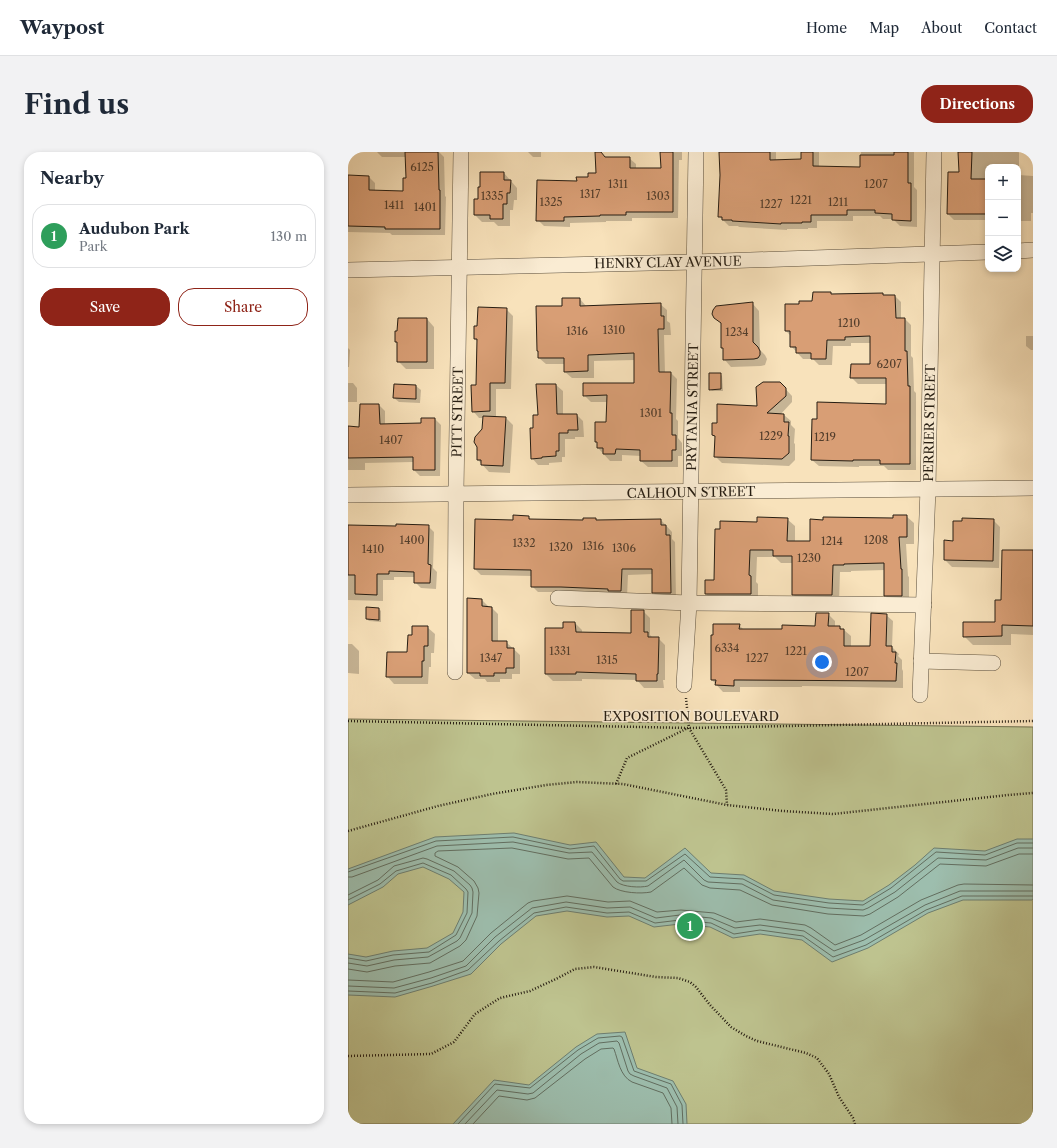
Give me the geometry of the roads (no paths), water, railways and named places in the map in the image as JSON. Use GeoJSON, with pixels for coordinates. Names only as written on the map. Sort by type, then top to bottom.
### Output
{"type":"FeatureCollection","features":[{"type":"Feature","properties":{"kind":"street","name":"PITT STREET"},"geometry":{"type":"LineString","coordinates":[[455,672],[461,152]]}},
{"type":"Feature","properties":{"kind":"street","name":"PRYTANIA STREET"},"geometry":{"type":"LineString","coordinates":[[684,685],[689,603],[696,152]]}},
{"type":"Feature","properties":{"kind":"street","name":"PERRIER STREET"},"geometry":{"type":"LineString","coordinates":[[920,695],[928,489],[934,152]]}},
{"type":"Feature","properties":{"kind":"street"},"geometry":{"type":"LineString","coordinates":[[1021,251],[1033,250]]}},
{"type":"Feature","properties":{"kind":"street","name":"HENRY CLAY AVENUE"},"geometry":{"type":"LineString","coordinates":[[348,270],[694,262],[985,252]]}},
{"type":"Feature","properties":{"kind":"street","name":"CALHOUN STREET"},"geometry":{"type":"LineString","coordinates":[[348,495],[1033,488]]}},
{"type":"Feature","properties":{"kind":"street"},"geometry":{"type":"LineString","coordinates":[[558,598],[689,603],[924,605]]}},
{"type":"Feature","properties":{"kind":"street"},"geometry":{"type":"LineString","coordinates":[[921,661],[993,663]]}},
{"type":"Feature","properties":{"kind":"water"},"geometry":{"type":"Polygon","coordinates":[[[514,833],[570,845],[596,842],[624,877],[645,878],[685,848],[711,873],[744,875],[774,891],[829,899],[863,901],[889,885],[934,848],[985,851],[1017,839],[1033,839],[1033,899],[963,900],[928,913],[868,948],[832,962],[802,940],[760,934],[733,938],[710,927],[680,924],[654,927],[629,916],[607,917],[567,911],[536,916],[501,944],[471,974],[395,997],[348,995],[348,954],[366,957],[393,951],[427,948],[453,933],[463,912],[464,892],[449,879],[423,867],[398,874],[383,887],[348,905],[348,869],[435,837],[514,833]]]}},
{"type":"Feature","properties":{"kind":"water"},"geometry":{"type":"Polygon","coordinates":[[[625,1032],[637,1068],[673,1081],[686,1104],[687,1124],[453,1124],[494,1080],[529,1085],[576,1047],[597,1034],[625,1032]]]}},
{"type":"Feature","properties":{"kind":"place","name":"Audubon Park"},"geometry":{"type":"Point","coordinates":[690,926]}}]}
